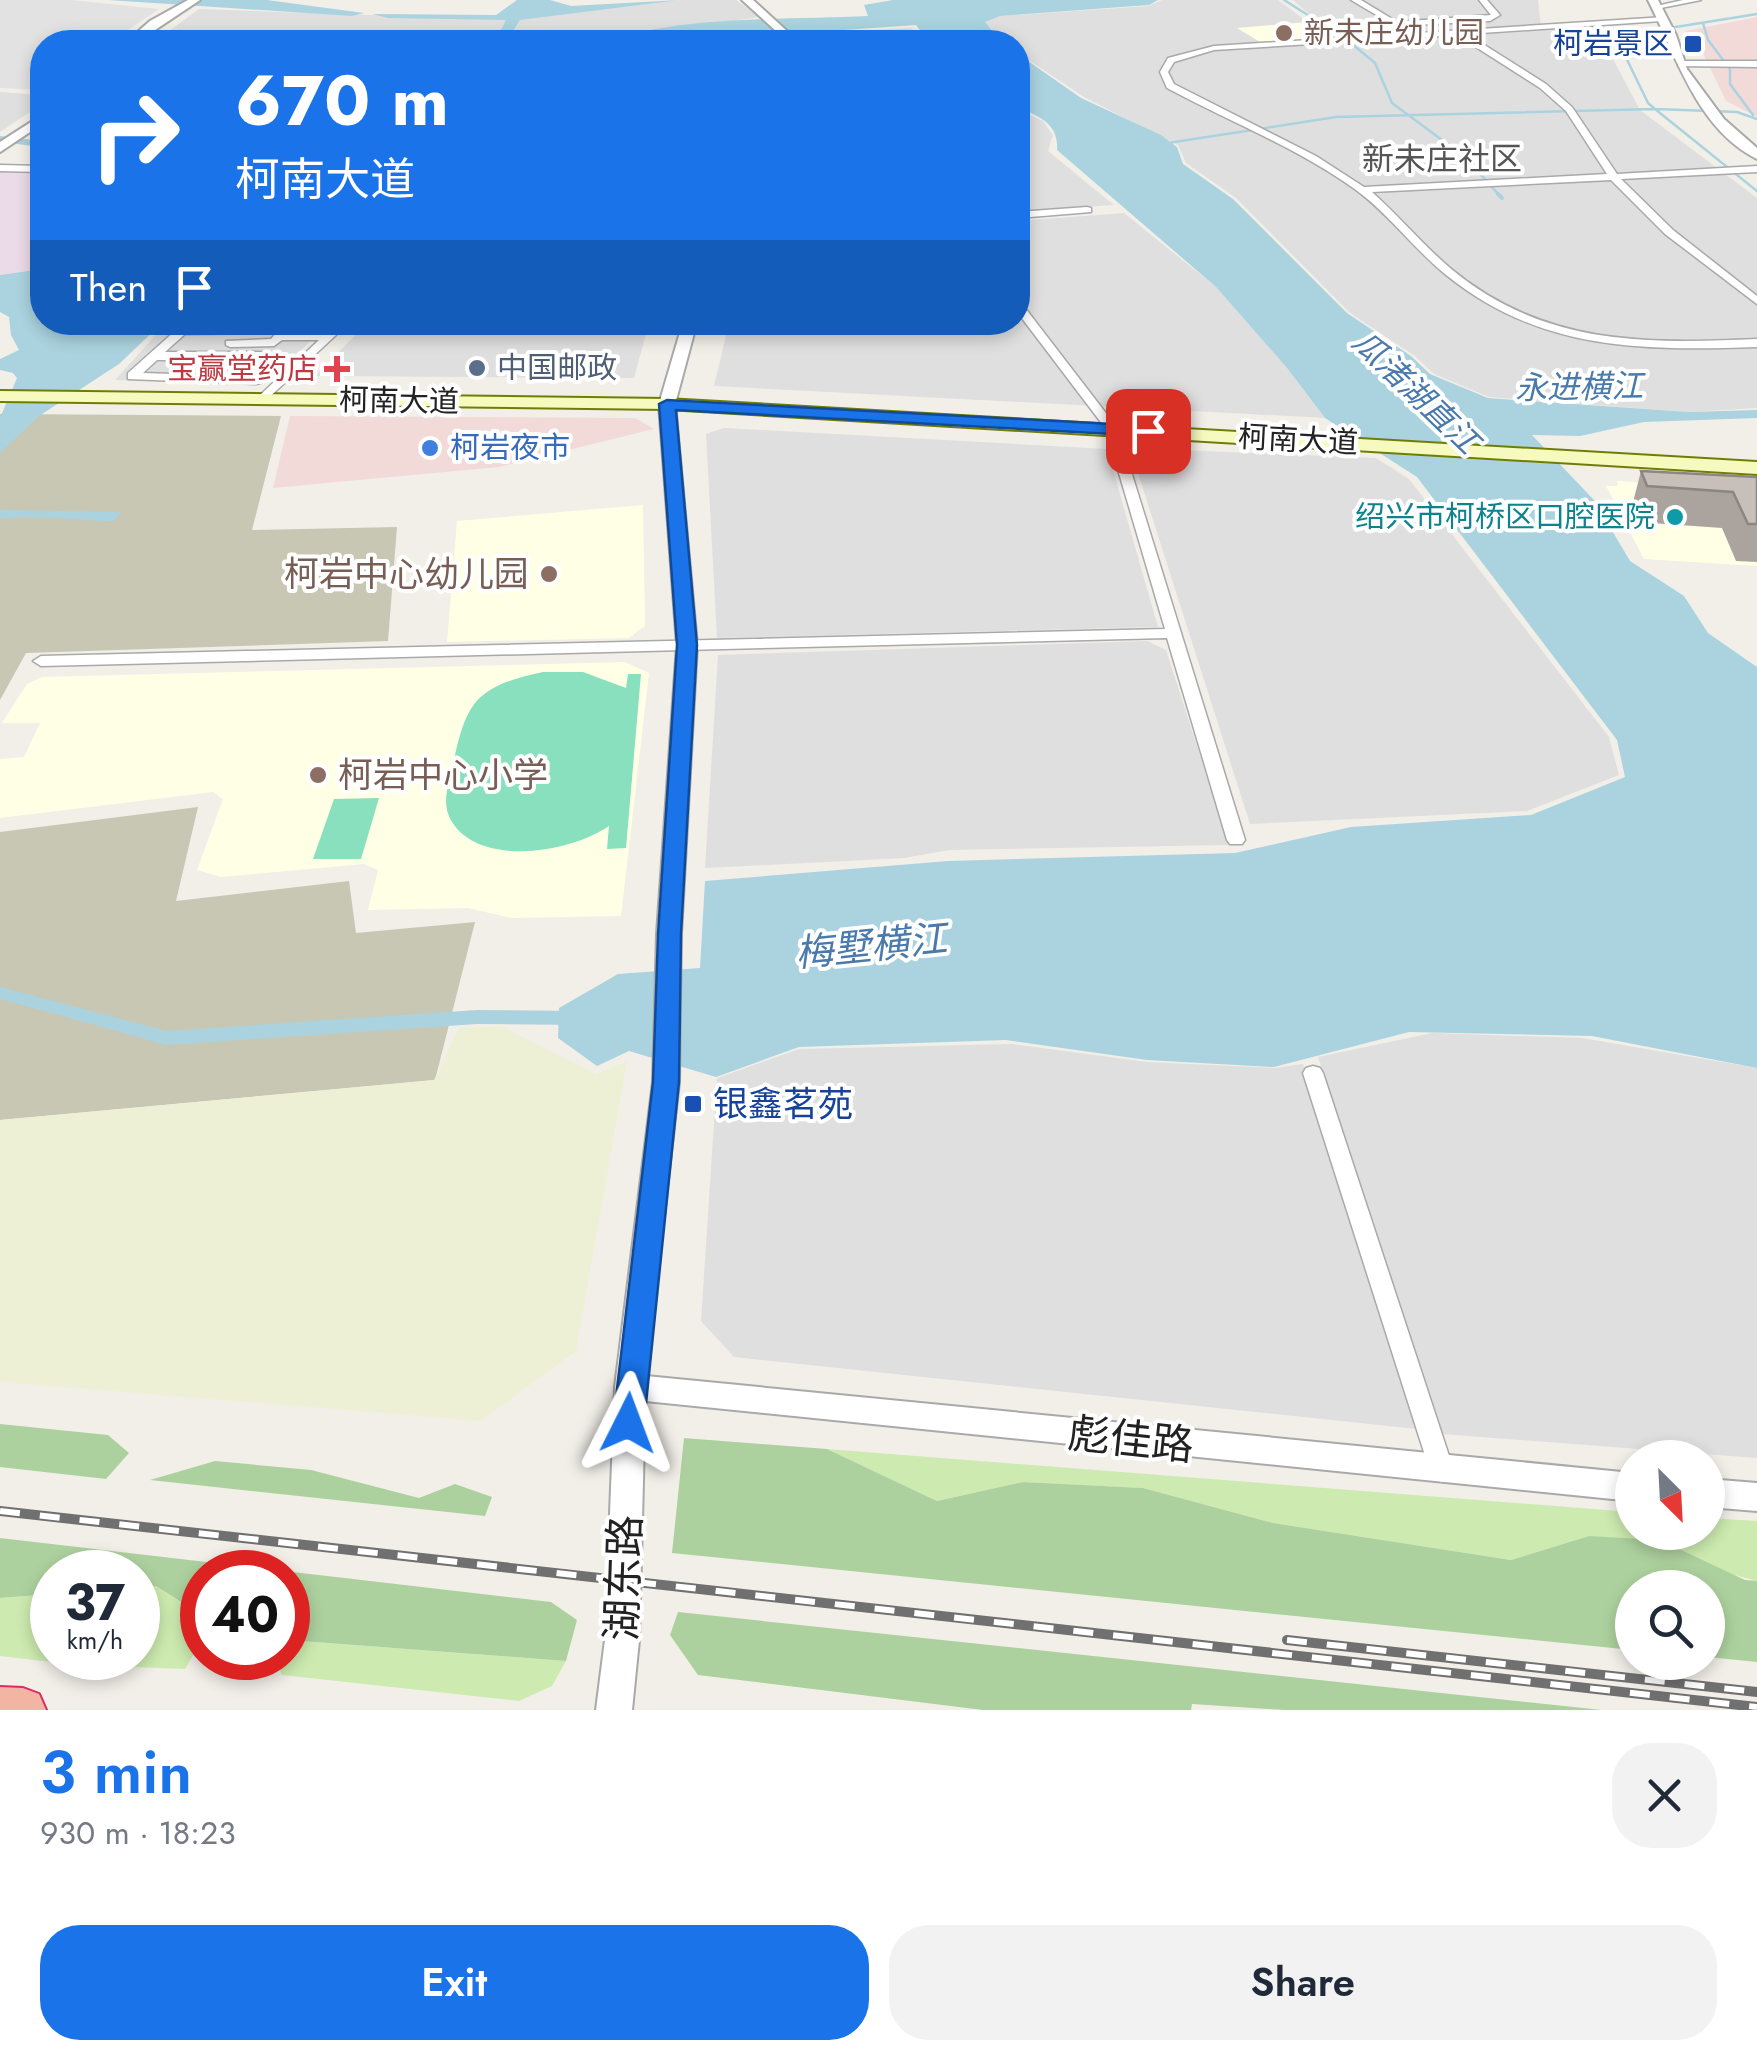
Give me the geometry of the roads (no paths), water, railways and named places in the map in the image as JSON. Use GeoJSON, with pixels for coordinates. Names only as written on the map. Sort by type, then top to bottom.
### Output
{"type":"FeatureCollection","features":[{"type":"Feature","properties":{"kind":"highway"},"geometry":{"type":"LineString","coordinates":[[0,1709],[23,1710]]}},
{"type":"Feature","properties":{"kind":"main road","name":"柯南大道"},"geometry":{"type":"LineString","coordinates":[[0,396],[667,404],[1757,468]]}},
{"type":"Feature","properties":{"kind":"street"},"geometry":{"type":"LineString","coordinates":[[146,30],[195,0]]}},
{"type":"Feature","properties":{"kind":"street"},"geometry":{"type":"LineString","coordinates":[[747,0],[782,30]]}},
{"type":"Feature","properties":{"kind":"street"},"geometry":{"type":"LineString","coordinates":[[1355,0],[1395,24],[1490,19],[1496,15],[1483,0]]}},
{"type":"Feature","properties":{"kind":"street"},"geometry":{"type":"LineString","coordinates":[[1696,0],[1655,3],[1704,102],[1757,155]]}},
{"type":"Feature","properties":{"kind":"street"},"geometry":{"type":"LineString","coordinates":[[1663,21],[1214,48],[1171,60],[1164,72],[1170,86],[1300,149],[1362,190],[1474,292],[1540,326],[1580,340],[1624,346],[1757,344]]}},
{"type":"Feature","properties":{"kind":"street"},"geometry":{"type":"LineString","coordinates":[[1446,24],[1543,86],[1572,112],[1614,176],[1669,232],[1757,301]]}},
{"type":"Feature","properties":{"kind":"street"},"geometry":{"type":"LineString","coordinates":[[1682,64],[1757,64]]}},
{"type":"Feature","properties":{"kind":"street"},"geometry":{"type":"LineString","coordinates":[[3,146],[30,128]]}},
{"type":"Feature","properties":{"kind":"street"},"geometry":{"type":"LineString","coordinates":[[0,168],[30,169]]}},
{"type":"Feature","properties":{"kind":"street"},"geometry":{"type":"LineString","coordinates":[[1362,190],[1757,169]]}},
{"type":"Feature","properties":{"kind":"street"},"geometry":{"type":"LineString","coordinates":[[1030,214],[1087,210]]}},
{"type":"Feature","properties":{"kind":"street"},"geometry":{"type":"LineString","coordinates":[[1030,322],[1112,429],[1236,840]]}},
{"type":"Feature","properties":{"kind":"street"},"geometry":{"type":"LineString","coordinates":[[176,335],[132,376],[256,380]]}},
{"type":"Feature","properties":{"kind":"street"},"geometry":{"type":"LineString","coordinates":[[221,356],[236,335]]}},
{"type":"Feature","properties":{"kind":"street"},"geometry":{"type":"LineString","coordinates":[[262,399],[330,335]]}},
{"type":"Feature","properties":{"kind":"street"},"geometry":{"type":"LineString","coordinates":[[667,404],[686,335]]}},
{"type":"Feature","properties":{"kind":"street"},"geometry":{"type":"LineString","coordinates":[[230,344],[274,342],[280,336],[328,337]]}},
{"type":"Feature","properties":{"kind":"street"},"geometry":{"type":"LineString","coordinates":[[154,356],[268,356]]}},
{"type":"Feature","properties":{"kind":"street","name":"湖东路"},"geometry":{"type":"LineString","coordinates":[[614,1710],[622,1640],[630,1387],[666,1082],[670,934],[687,645],[667,404]]}},
{"type":"Feature","properties":{"kind":"street"},"geometry":{"type":"LineString","coordinates":[[41,661],[1174,633]]}},
{"type":"Feature","properties":{"kind":"street"},"geometry":{"type":"LineString","coordinates":[[1313,1073],[1442,1471]]}},
{"type":"Feature","properties":{"kind":"street","name":"彪佳路"},"geometry":{"type":"LineString","coordinates":[[630,1387],[1615,1486]]}},
{"type":"Feature","properties":{"kind":"street"},"geometry":{"type":"LineString","coordinates":[[1725,1494],[1757,1497]]}},
{"type":"Feature","properties":{"kind":"water"},"geometry":{"type":"Polygon","coordinates":[[[108,0],[267,0],[364,13],[352,16],[108,0]]]}},
{"type":"Feature","properties":{"kind":"water"},"geometry":{"type":"Polygon","coordinates":[[[517,0],[550,0],[571,6],[680,0],[520,20],[514,30],[501,30],[506,20],[388,18],[372,14],[496,15],[517,0]]]}},
{"type":"Feature","properties":{"kind":"water"},"geometry":{"type":"Polygon","coordinates":[[[893,0],[1158,0],[1149,5],[1000,16],[985,22],[991,30],[920,30],[916,25],[844,30],[652,30],[701,23],[868,16],[864,5],[893,0]]]}},
{"type":"Feature","properties":{"kind":"water","name":"瓜渚湖直江"},"geometry":{"type":"Polygon","coordinates":[[[1030,62],[1081,98],[1161,135],[1177,147],[1183,164],[1233,199],[1347,313],[1411,356],[1430,374],[1488,398],[1689,412],[1757,410],[1757,418],[1644,422],[1580,436],[1532,435],[1594,500],[1630,561],[1684,596],[1708,633],[1757,667],[1757,1068],[1592,1036],[1409,1032],[1274,1067],[1147,1060],[1006,1040],[799,1047],[716,1077],[629,1051],[597,1066],[558,1038],[559,1008],[618,974],[700,968],[705,881],[948,861],[1235,853],[1351,827],[1531,815],[1625,777],[1617,740],[1417,477],[1325,418],[1216,287],[1057,150],[1051,127],[1033,114],[1030,62]]]}},
{"type":"Feature","properties":{"kind":"water"},"geometry":{"type":"Polygon","coordinates":[[[30,271],[30,335],[149,335],[119,364],[39,416],[0,453],[0,418],[17,378],[0,370],[0,359],[19,350],[11,335],[9,317],[0,312],[0,275],[30,271]]]}},
{"type":"Feature","properties":{"kind":"water"},"geometry":{"type":"Polygon","coordinates":[[[0,510],[121,512],[114,521],[0,519],[0,510]]]}},
{"type":"Feature","properties":{"kind":"waterway"},"geometry":{"type":"LineString","coordinates":[[1284,0],[1346,39],[1375,63],[1392,103],[1408,115]]}},
{"type":"Feature","properties":{"kind":"waterway"},"geometry":{"type":"LineString","coordinates":[[1655,109],[1648,103],[1618,41],[1632,34],[1757,14]]}},
{"type":"Feature","properties":{"kind":"waterway"},"geometry":{"type":"LineString","coordinates":[[1703,23],[1708,40],[1730,69],[1730,84],[1753,115]]}},
{"type":"Feature","properties":{"kind":"waterway"},"geometry":{"type":"LineString","coordinates":[[1408,115],[1655,109]]}},
{"type":"Feature","properties":{"kind":"waterway"},"geometry":{"type":"LineString","coordinates":[[1655,109],[1737,112],[1757,119]]}},
{"type":"Feature","properties":{"kind":"waterway"},"geometry":{"type":"LineString","coordinates":[[1655,109],[1757,191]]}},
{"type":"Feature","properties":{"kind":"waterway"},"geometry":{"type":"LineString","coordinates":[[1168,143],[1336,117],[1408,115]]}},
{"type":"Feature","properties":{"kind":"waterway"},"geometry":{"type":"LineString","coordinates":[[1408,115],[1465,157],[1500,196]]}},
{"type":"Feature","properties":{"kind":"waterway"},"geometry":{"type":"LineString","coordinates":[[0,139],[30,143]]}},
{"type":"Feature","properties":{"kind":"waterway","name":"梅墅横江"},"geometry":{"type":"LineString","coordinates":[[0,993],[167,1038],[477,1017],[582,1018]]}},
{"type":"Feature","properties":{"kind":"railway"},"geometry":{"type":"LineString","coordinates":[[0,1511],[1757,1707]]}},
{"type":"Feature","properties":{"kind":"railway"},"geometry":{"type":"LineString","coordinates":[[1287,1640],[1757,1692]]}},
{"type":"Feature","properties":{"kind":"place","name":"新未庄幼儿园"},"geometry":{"type":"Point","coordinates":[1284,33]}},
{"type":"Feature","properties":{"kind":"place","name":"柯岩景区"},"geometry":{"type":"Point","coordinates":[1693,44]}},
{"type":"Feature","properties":{"kind":"place","name":"中国邮政"},"geometry":{"type":"Point","coordinates":[477,368]}},
{"type":"Feature","properties":{"kind":"place","name":"宝赢堂药店"},"geometry":{"type":"Point","coordinates":[337,369]}},
{"type":"Feature","properties":{"kind":"place","name":"柯岩夜市"},"geometry":{"type":"Point","coordinates":[430,448]}},
{"type":"Feature","properties":{"kind":"place","name":"绍兴市柯桥区口腔医院"},"geometry":{"type":"Point","coordinates":[1675,517]}},
{"type":"Feature","properties":{"kind":"place","name":"柯岩中心幼儿园"},"geometry":{"type":"Point","coordinates":[549,574]}},
{"type":"Feature","properties":{"kind":"place","name":"柯岩中心小学"},"geometry":{"type":"Point","coordinates":[318,775]}},
{"type":"Feature","properties":{"kind":"place","name":"银鑫茗苑"},"geometry":{"type":"Point","coordinates":[693,1104]}},
{"type":"Feature","properties":{"kind":"district","name":"新未庄社区"},"geometry":{"type":"Point","coordinates":[1442,159]}},
{"type":"Feature","properties":{"kind":"water label","name":"永进横江"},"geometry":{"type":"Point","coordinates":[1579,387]}}]}
